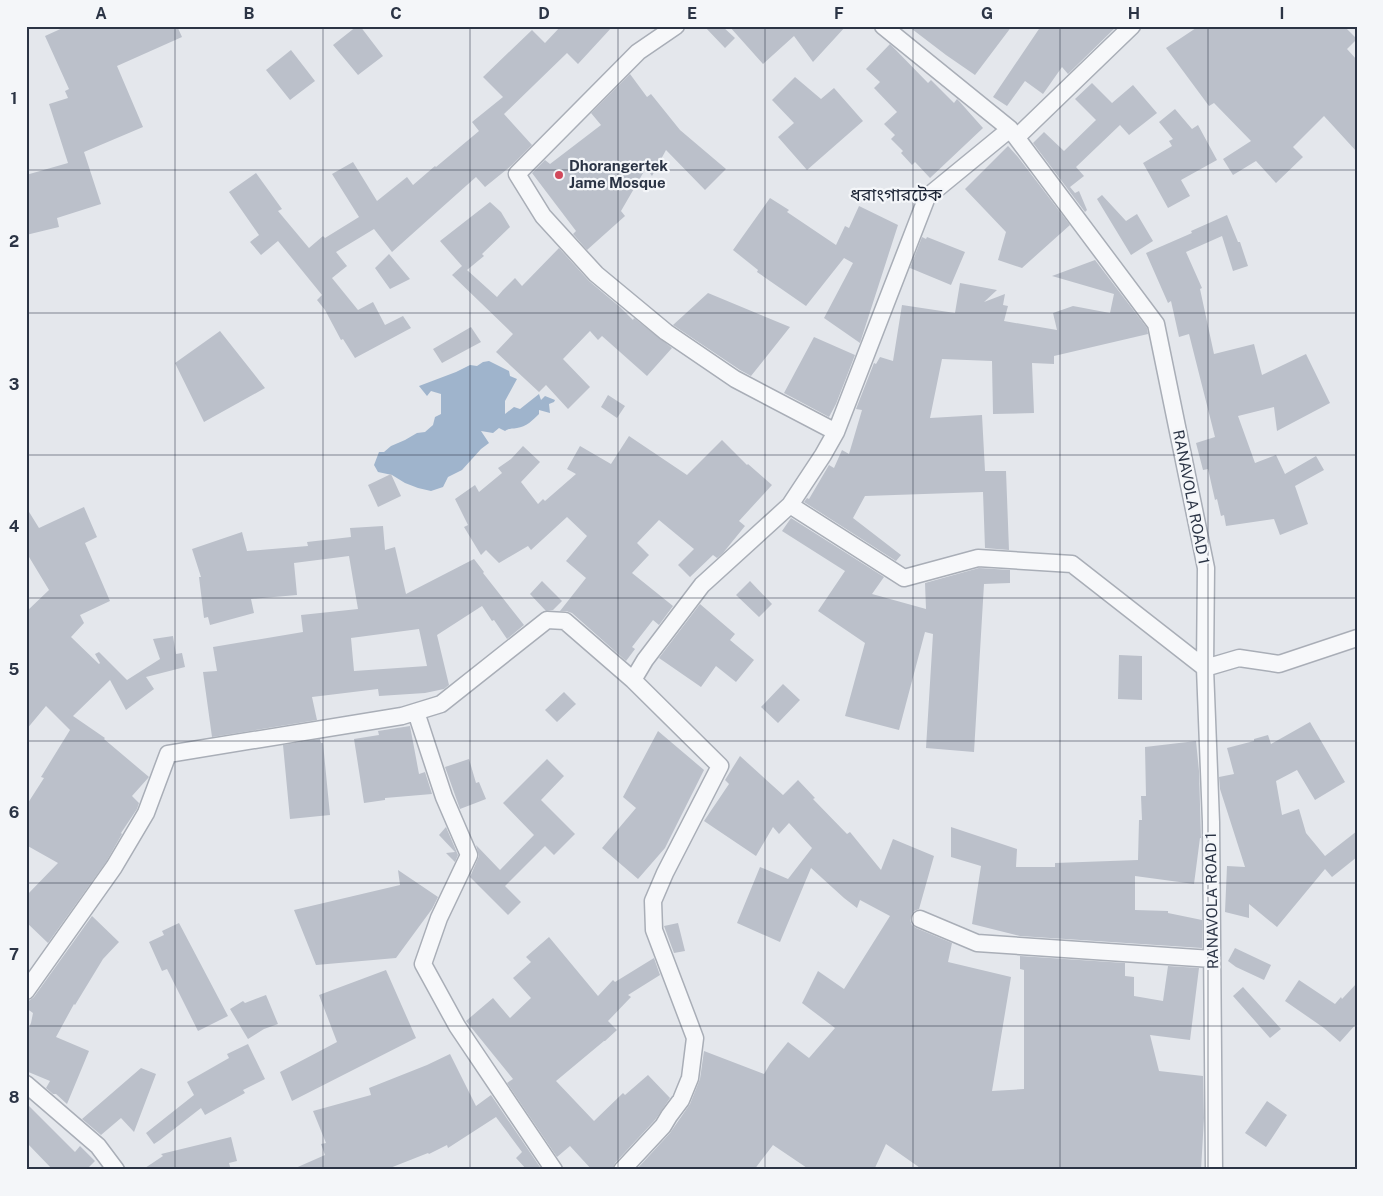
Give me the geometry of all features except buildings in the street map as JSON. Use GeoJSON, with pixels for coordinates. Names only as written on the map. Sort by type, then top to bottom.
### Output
{"type":"FeatureCollection","features":[{"type":"Feature","properties":{"kind":"street"},"geometry":{"type":"LineString","coordinates":[[676,26],[638,52],[517,174],[543,216],[596,274],[666,332],[735,379],[836,432]]}},
{"type":"Feature","properties":{"kind":"street","name":"RANAVOLA ROAD 1"},"geometry":{"type":"LineString","coordinates":[[883,26],[1014,133],[1156,324],[1206,568],[1205,668],[1211,822],[1214,1170]]}},
{"type":"Feature","properties":{"kind":"street"},"geometry":{"type":"LineString","coordinates":[[633,680],[645,660],[702,585],[790,505],[823,455],[836,432],[927,197],[1014,133],[1132,26]]}},
{"type":"Feature","properties":{"kind":"street"},"geometry":{"type":"LineString","coordinates":[[790,505],[904,578],[978,558],[1072,564],[1205,668],[1239,658],[1279,664],[1357,638]]}},
{"type":"Feature","properties":{"kind":"street"},"geometry":{"type":"LineString","coordinates":[[26,991],[114,867],[146,812],[168,754],[402,716],[441,704],[547,620],[564,620],[633,680],[720,766],[653,900],[654,930],[695,1038],[690,1078],[681,1100],[663,1126],[622,1170]]}},
{"type":"Feature","properties":{"kind":"street"},"geometry":{"type":"LineString","coordinates":[[416,712],[444,797],[469,855],[439,918],[423,964],[457,1026],[554,1170]]}},
{"type":"Feature","properties":{"kind":"street"},"geometry":{"type":"LineString","coordinates":[[920,919],[977,943],[1212,959]]}},
{"type":"Feature","properties":{"kind":"street"},"geometry":{"type":"LineString","coordinates":[[26,1084],[98,1146],[116,1170]]}},
{"type":"Feature","properties":{"kind":"water"},"geometry":{"type":"Polygon","coordinates":[[[489,361],[509,371],[510,376],[517,379],[505,401],[505,414],[514,407],[520,409],[539,394],[541,400],[545,396],[555,400],[549,404],[550,413],[539,410],[539,414],[526,425],[505,431],[499,428],[493,433],[481,431],[489,443],[462,470],[448,477],[443,487],[431,491],[418,488],[392,475],[378,472],[374,465],[379,452],[384,452],[391,446],[417,433],[425,432],[433,425],[435,417],[441,414],[441,394],[431,391],[427,396],[419,386],[470,365],[477,366],[489,361]]]}},
{"type":"Feature","properties":{"kind":"place","name":"Dhorangertek Jame Mosque"},"geometry":{"type":"Point","coordinates":[559,175]}},
{"type":"Feature","properties":{"kind":"district","name":"ধরাংগারটেক"},"geometry":{"type":"Point","coordinates":[896,195]}}]}
